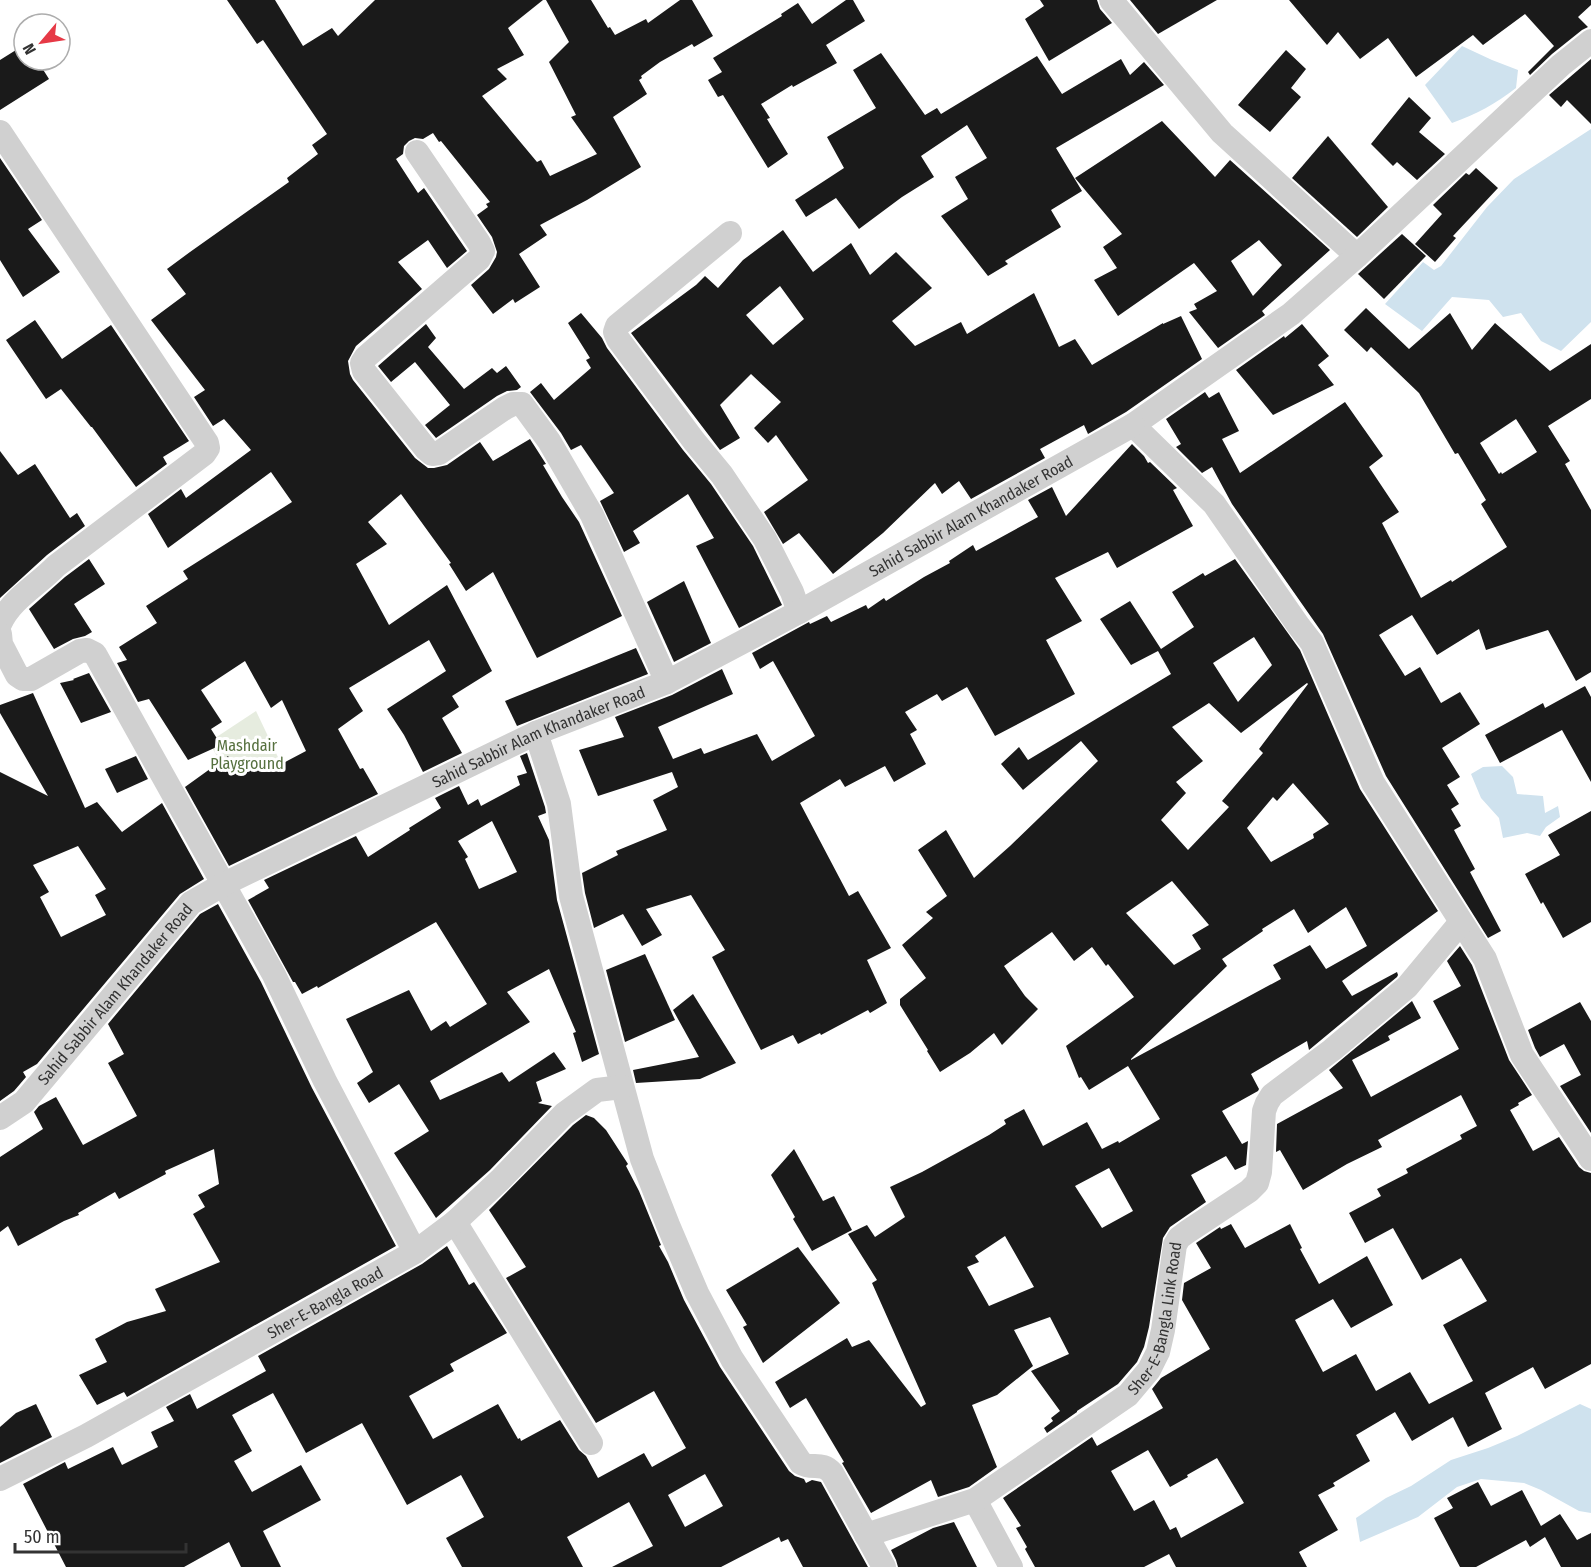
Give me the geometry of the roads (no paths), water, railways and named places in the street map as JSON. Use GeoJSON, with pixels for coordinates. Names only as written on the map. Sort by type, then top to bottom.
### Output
{"type":"FeatureCollection","features":[{"type":"Feature","properties":{"kind":"street"},"geometry":{"type":"LineString","coordinates":[[1111,0],[1222,133],[1357,256]]}},
{"type":"Feature","properties":{"kind":"street","name":"Sahid Sabbir Alam Khandaker Road"},"geometry":{"type":"LineString","coordinates":[[0,1118],[24,1102],[191,903],[224,884],[536,733],[667,682],[799,612],[1132,425],[1291,314],[1357,256],[1561,65],[1591,41]]}},
{"type":"Feature","properties":{"kind":"street"},"geometry":{"type":"LineString","coordinates":[[0,132],[207,443],[208,448],[204,454],[56,566],[10,607],[0,624]]}},
{"type":"Feature","properties":{"kind":"street"},"geometry":{"type":"LineString","coordinates":[[417,152],[483,251],[479,259],[366,357],[362,363],[364,371],[432,454],[439,453],[505,408],[513,404],[522,404],[549,441],[592,515],[667,682]]}},
{"type":"Feature","properties":{"kind":"street"},"geometry":{"type":"LineString","coordinates":[[730,233],[617,326],[615,332],[694,441],[722,474],[765,539],[792,592],[799,612]]}},
{"type":"Feature","properties":{"kind":"street"},"geometry":{"type":"LineString","coordinates":[[1132,425],[1214,504],[1312,643],[1373,783],[1485,959],[1522,1055],[1591,1159]]}},
{"type":"Feature","properties":{"kind":"street"},"geometry":{"type":"LineString","coordinates":[[0,633],[1,644],[17,675],[23,679],[31,679],[80,651],[87,650],[95,654],[274,975],[325,1081],[415,1252]]}},
{"type":"Feature","properties":{"kind":"street"},"geometry":{"type":"LineString","coordinates":[[536,733],[560,804],[571,896],[622,1087],[642,1159],[668,1225],[697,1293],[732,1359],[801,1463],[804,1466],[823,1466],[832,1473],[884,1567]]}},
{"type":"Feature","properties":{"kind":"street","name":"Sher-E-Bangla Link Road"},"geometry":{"type":"LineString","coordinates":[[866,1535],[975,1500],[1128,1395],[1149,1370],[1158,1352],[1175,1245],[1179,1238],[1250,1191],[1257,1183],[1260,1172],[1264,1111],[1272,1095],[1332,1050],[1407,987],[1461,922]]}},
{"type":"Feature","properties":{"kind":"street","name":"Sher-E-Bangla Road"},"geometry":{"type":"LineString","coordinates":[[0,1479],[86,1436],[415,1252],[455,1222],[500,1180],[564,1114],[597,1090],[622,1087]]}},
{"type":"Feature","properties":{"kind":"street"},"geometry":{"type":"LineString","coordinates":[[455,1222],[591,1443]]}},
{"type":"Feature","properties":{"kind":"street"},"geometry":{"type":"LineString","coordinates":[[975,1500],[1011,1567]]}},
{"type":"Feature","properties":{"kind":"water"},"geometry":{"type":"Polygon","coordinates":[[[1462,46],[1518,70],[1516,88],[1486,108],[1452,123],[1425,85],[1462,46]]]}},
{"type":"Feature","properties":{"kind":"water"},"geometry":{"type":"Polygon","coordinates":[[[1591,129],[1591,322],[1561,351],[1541,341],[1521,313],[1503,317],[1489,300],[1452,297],[1422,331],[1385,304],[1423,262],[1434,270],[1441,266],[1487,207],[1514,179],[1591,129]]]}},
{"type":"Feature","properties":{"kind":"water"},"geometry":{"type":"Polygon","coordinates":[[[1502,766],[1513,777],[1517,794],[1543,796],[1545,813],[1558,806],[1560,817],[1546,827],[1540,836],[1527,833],[1503,838],[1499,818],[1481,798],[1471,774],[1483,767],[1502,766]]]}},
{"type":"Feature","properties":{"kind":"water"},"geometry":{"type":"Polygon","coordinates":[[[1580,1404],[1591,1409],[1591,1513],[1579,1511],[1524,1483],[1481,1479],[1457,1487],[1418,1517],[1360,1542],[1356,1518],[1386,1498],[1411,1486],[1451,1460],[1517,1436],[1580,1404]]]}},
{"type":"Feature","properties":{"kind":"park label","name":"Mashdair Playground"},"geometry":{"type":"Point","coordinates":[247,754]}}]}
